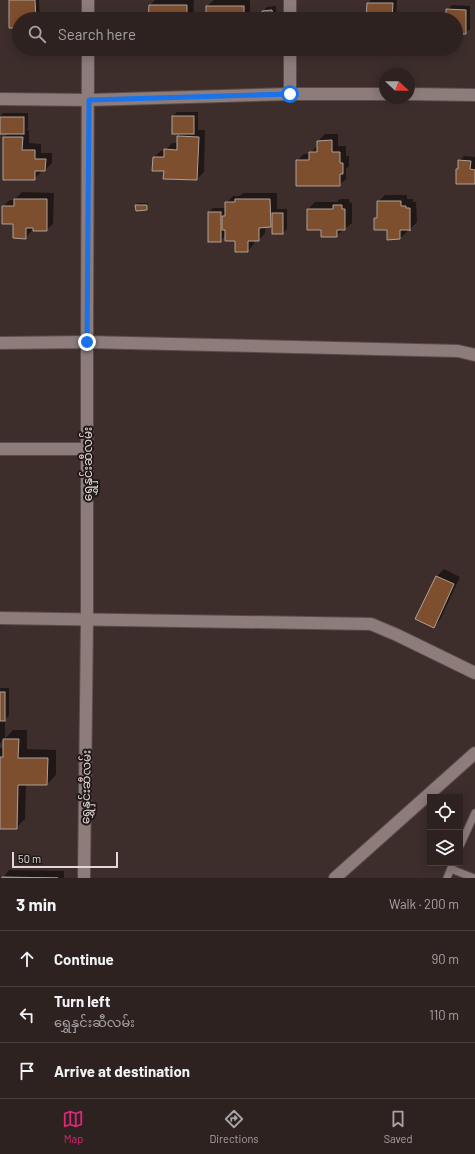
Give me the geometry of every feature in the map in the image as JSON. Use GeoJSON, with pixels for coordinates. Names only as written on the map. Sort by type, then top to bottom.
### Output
{"type":"FeatureCollection","features":[{"type":"Feature","properties":{"kind":"street"},"geometry":{"type":"LineString","coordinates":[[88,0],[88,12]]}},
{"type":"Feature","properties":{"kind":"street"},"geometry":{"type":"LineString","coordinates":[[290,0],[290,12]]}},
{"type":"Feature","properties":{"kind":"street","name":"ရွှေနှင်းဆီလမ်း"},"geometry":{"type":"LineString","coordinates":[[84,878],[87,620],[88,56]]}},
{"type":"Feature","properties":{"kind":"street"},"geometry":{"type":"LineString","coordinates":[[290,56],[290,94]]}},
{"type":"Feature","properties":{"kind":"street"},"geometry":{"type":"LineString","coordinates":[[0,99],[89,100],[290,94],[379,94]]}},
{"type":"Feature","properties":{"kind":"street"},"geometry":{"type":"LineString","coordinates":[[415,94],[475,95]]}},
{"type":"Feature","properties":{"kind":"street"},"geometry":{"type":"LineString","coordinates":[[0,343],[87,342],[458,351],[475,355]]}},
{"type":"Feature","properties":{"kind":"street"},"geometry":{"type":"LineString","coordinates":[[0,449],[87,449]]}},
{"type":"Feature","properties":{"kind":"street"},"geometry":{"type":"LineString","coordinates":[[0,618],[370,624],[397,635],[475,673]]}},
{"type":"Feature","properties":{"kind":"street"},"geometry":{"type":"LineString","coordinates":[[335,878],[475,753]]}},
{"type":"Feature","properties":{"kind":"lane"},"geometry":{"type":"LineString","coordinates":[[463,839],[475,813]]}},
{"type":"Feature","properties":{"kind":"lane"},"geometry":{"type":"LineString","coordinates":[[448,878],[452,866],[474,878]]}},
{"type":"Feature","properties":{"kind":"building"},"geometry":{"type":"Polygon","coordinates":[[[9,0],[35,0],[36,12],[12,12],[12,28],[9,28],[9,0]]]}},
{"type":"Feature","properties":{"kind":"building"},"geometry":{"type":"Polygon","coordinates":[[[367,3],[393,3],[392,12],[366,12],[367,3]]]}},
{"type":"Feature","properties":{"kind":"building"},"geometry":{"type":"Polygon","coordinates":[[[149,5],[187,5],[187,12],[148,12],[149,5]]]}},
{"type":"Feature","properties":{"kind":"building"},"geometry":{"type":"Polygon","coordinates":[[[206,6],[244,6],[244,12],[206,12],[206,6]]]}},
{"type":"Feature","properties":{"kind":"building"},"geometry":{"type":"Polygon","coordinates":[[[446,9],[466,10],[466,34],[463,34],[463,12],[446,12],[446,9]]]}},
{"type":"Feature","properties":{"kind":"building"},"geometry":{"type":"Polygon","coordinates":[[[272,10],[272,12],[262,12],[272,10]]]}},
{"type":"Feature","properties":{"kind":"building"},"geometry":{"type":"Polygon","coordinates":[[[172,116],[194,116],[194,134],[172,134],[172,116]]]}},
{"type":"Feature","properties":{"kind":"building"},"geometry":{"type":"Polygon","coordinates":[[[0,117],[24,117],[24,134],[0,134],[0,117]]]}},
{"type":"Feature","properties":{"kind":"building"},"geometry":{"type":"Polygon","coordinates":[[[177,136],[199,137],[197,180],[163,179],[164,171],[152,171],[153,157],[164,157],[164,149],[177,150],[177,136]]]}},
{"type":"Feature","properties":{"kind":"building"},"geometry":{"type":"Polygon","coordinates":[[[3,137],[23,137],[22,150],[35,150],[35,159],[46,159],[45,171],[35,171],[35,180],[3,180],[3,137]]]}},
{"type":"Feature","properties":{"kind":"building"},"geometry":{"type":"Polygon","coordinates":[[[332,140],[332,152],[340,152],[340,163],[343,163],[343,174],[340,174],[340,186],[296,186],[296,160],[309,160],[309,152],[317,152],[317,141],[332,140]]]}},
{"type":"Feature","properties":{"kind":"building"},"geometry":{"type":"Polygon","coordinates":[[[458,160],[471,161],[470,169],[475,170],[475,184],[456,184],[456,169],[458,169],[458,160]]]}},
{"type":"Feature","properties":{"kind":"building"},"geometry":{"type":"Polygon","coordinates":[[[14,199],[47,199],[47,231],[33,231],[33,228],[26,228],[26,239],[13,238],[13,224],[2,224],[2,206],[14,206],[14,199]]]}},
{"type":"Feature","properties":{"kind":"building"},"geometry":{"type":"Polygon","coordinates":[[[235,199],[270,199],[271,227],[259,228],[259,241],[248,241],[248,252],[235,252],[235,241],[225,241],[225,230],[222,230],[222,216],[225,216],[225,202],[235,202],[235,199]]]}},
{"type":"Feature","properties":{"kind":"building"},"geometry":{"type":"Polygon","coordinates":[[[377,201],[401,201],[401,206],[410,208],[410,230],[400,230],[400,239],[387,240],[387,230],[374,230],[374,218],[377,218],[377,201]]]}},
{"type":"Feature","properties":{"kind":"building"},"geometry":{"type":"Polygon","coordinates":[[[135,205],[147,205],[147,210],[136,211],[135,205]]]}},
{"type":"Feature","properties":{"kind":"building"},"geometry":{"type":"Polygon","coordinates":[[[333,205],[342,205],[342,209],[345,209],[345,230],[337,230],[337,237],[321,237],[321,230],[307,230],[307,209],[333,209],[333,205]]]}},
{"type":"Feature","properties":{"kind":"building"},"geometry":{"type":"Polygon","coordinates":[[[208,212],[221,212],[221,242],[208,242],[208,212]]]}},
{"type":"Feature","properties":{"kind":"building"},"geometry":{"type":"Polygon","coordinates":[[[272,213],[283,213],[283,234],[272,234],[272,213]]]}},
{"type":"Feature","properties":{"kind":"building"},"geometry":{"type":"Polygon","coordinates":[[[436,576],[454,584],[434,628],[415,619],[436,576]]]}},
{"type":"Feature","properties":{"kind":"building"},"geometry":{"type":"Polygon","coordinates":[[[0,692],[5,692],[5,721],[0,721],[0,692]]]}},
{"type":"Feature","properties":{"kind":"building"},"geometry":{"type":"Polygon","coordinates":[[[3,739],[19,739],[18,758],[48,758],[47,785],[18,785],[17,829],[0,829],[0,757],[3,757],[3,739]]]}},
{"type":"Feature","properties":{"kind":"building"},"geometry":{"type":"Polygon","coordinates":[[[2,877],[58,878],[2,878],[2,877]]]}},
{"type":"Feature","properties":{"kind":"route"},"geometry":{"type":"LineString","coordinates":[[87,342],[89,100],[290,94]]}}]}
